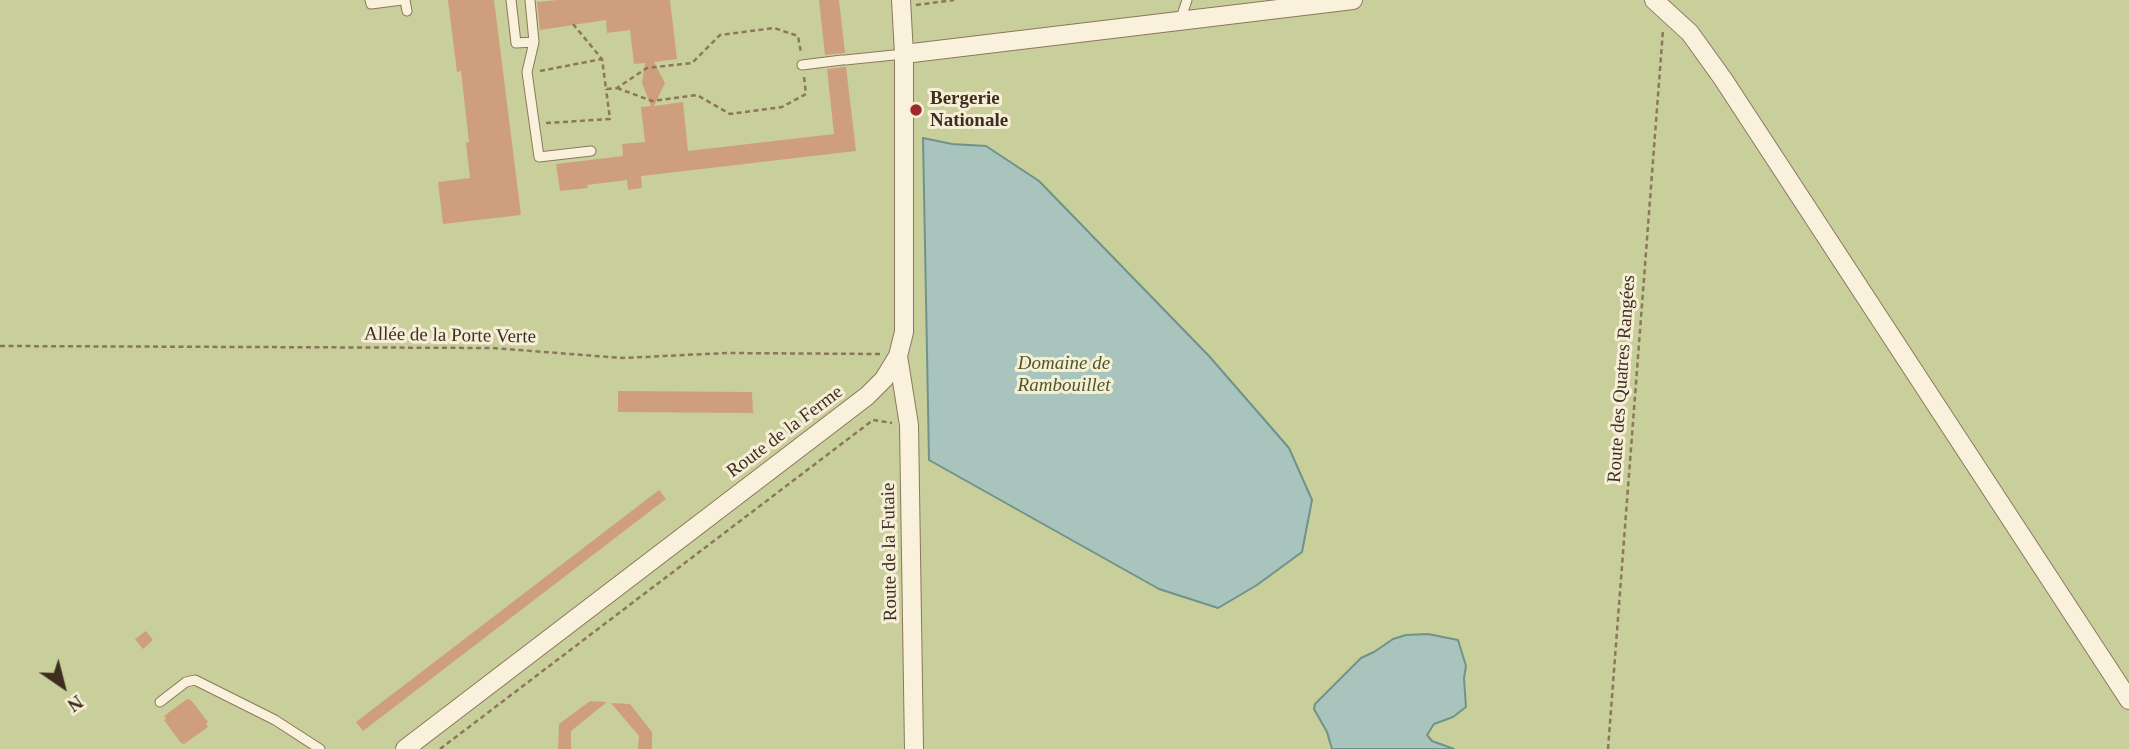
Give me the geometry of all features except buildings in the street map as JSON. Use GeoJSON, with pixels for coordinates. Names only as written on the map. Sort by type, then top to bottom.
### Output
{"type":"FeatureCollection","features":[{"type":"Feature","properties":{"kind":"street"},"geometry":{"type":"LineString","coordinates":[[904,54],[1180,21],[1291,4],[1353,0]]}},
{"type":"Feature","properties":{"kind":"street","name":"Route de la Ferme"},"geometry":{"type":"LineString","coordinates":[[405,749],[867,397],[884,380],[898,356],[904,332],[904,54],[901,3]]}},
{"type":"Feature","properties":{"kind":"street"},"geometry":{"type":"LineString","coordinates":[[1659,6],[1690,33],[1723,79],[2129,701]]}},
{"type":"Feature","properties":{"kind":"street","name":"Route de la Futaie"},"geometry":{"type":"LineString","coordinates":[[898,356],[908,405],[909,425],[914,749]]}},
{"type":"Feature","properties":{"kind":"lane"},"geometry":{"type":"LineString","coordinates":[[370,0],[371,5],[404,0],[407,11]]}},
{"type":"Feature","properties":{"kind":"lane"},"geometry":{"type":"LineString","coordinates":[[511,0],[516,43],[534,42]]}},
{"type":"Feature","properties":{"kind":"lane"},"geometry":{"type":"LineString","coordinates":[[530,0],[534,42],[527,72],[539,157],[591,151]]}},
{"type":"Feature","properties":{"kind":"lane"},"geometry":{"type":"LineString","coordinates":[[1180,21],[1187,0]]}},
{"type":"Feature","properties":{"kind":"lane"},"geometry":{"type":"LineString","coordinates":[[802,65],[904,54]]}},
{"type":"Feature","properties":{"kind":"lane"},"geometry":{"type":"LineString","coordinates":[[160,702],[186,682],[195,680],[275,720],[320,749]]}},
{"type":"Feature","properties":{"kind":"path"},"geometry":{"type":"LineString","coordinates":[[901,3],[954,0]]}},
{"type":"Feature","properties":{"kind":"path","name":"Route des Quatres Rangées"},"geometry":{"type":"LineString","coordinates":[[1608,749],[1659,6]]}},
{"type":"Feature","properties":{"kind":"path"},"geometry":{"type":"LineString","coordinates":[[555,122],[610,119],[602,60],[573,24]]}},
{"type":"Feature","properties":{"kind":"path"},"geometry":{"type":"LineString","coordinates":[[606,89],[617,88],[652,101],[697,95],[730,114],[782,107],[806,94],[798,36],[774,28],[720,35],[692,63],[647,68],[617,88]]}},
{"type":"Feature","properties":{"kind":"path"},"geometry":{"type":"LineString","coordinates":[[549,69],[602,60]]}},
{"type":"Feature","properties":{"kind":"path","name":"Allée de la Porte Verte"},"geometry":{"type":"LineString","coordinates":[[0,346],[493,348],[622,358],[837,352],[898,356]]}},
{"type":"Feature","properties":{"kind":"path"},"geometry":{"type":"LineString","coordinates":[[440,749],[873,420],[909,425]]}},
{"type":"Feature","properties":{"kind":"green space","name":"Domaine de Rambouillet"},"geometry":{"type":"Polygon","coordinates":[[[0,0],[2129,0],[2129,749],[0,749],[0,0]]]}},
{"type":"Feature","properties":{"kind":"water"},"geometry":{"type":"Polygon","coordinates":[[[923,138],[952,144],[986,146],[1039,181],[1209,356],[1289,448],[1312,500],[1302,552],[1257,585],[1218,608],[1159,589],[929,460],[923,138]]]}},
{"type":"Feature","properties":{"kind":"water"},"geometry":{"type":"Polygon","coordinates":[[[1428,634],[1458,640],[1466,666],[1466,707],[1453,717],[1434,724],[1427,735],[1432,741],[1454,749],[1332,749],[1327,732],[1314,709],[1315,704],[1361,658],[1393,639],[1406,635],[1428,634]]]}},
{"type":"Feature","properties":{"kind":"place","name":"Bergerie Nationale"},"geometry":{"type":"Point","coordinates":[916,110]}}]}
